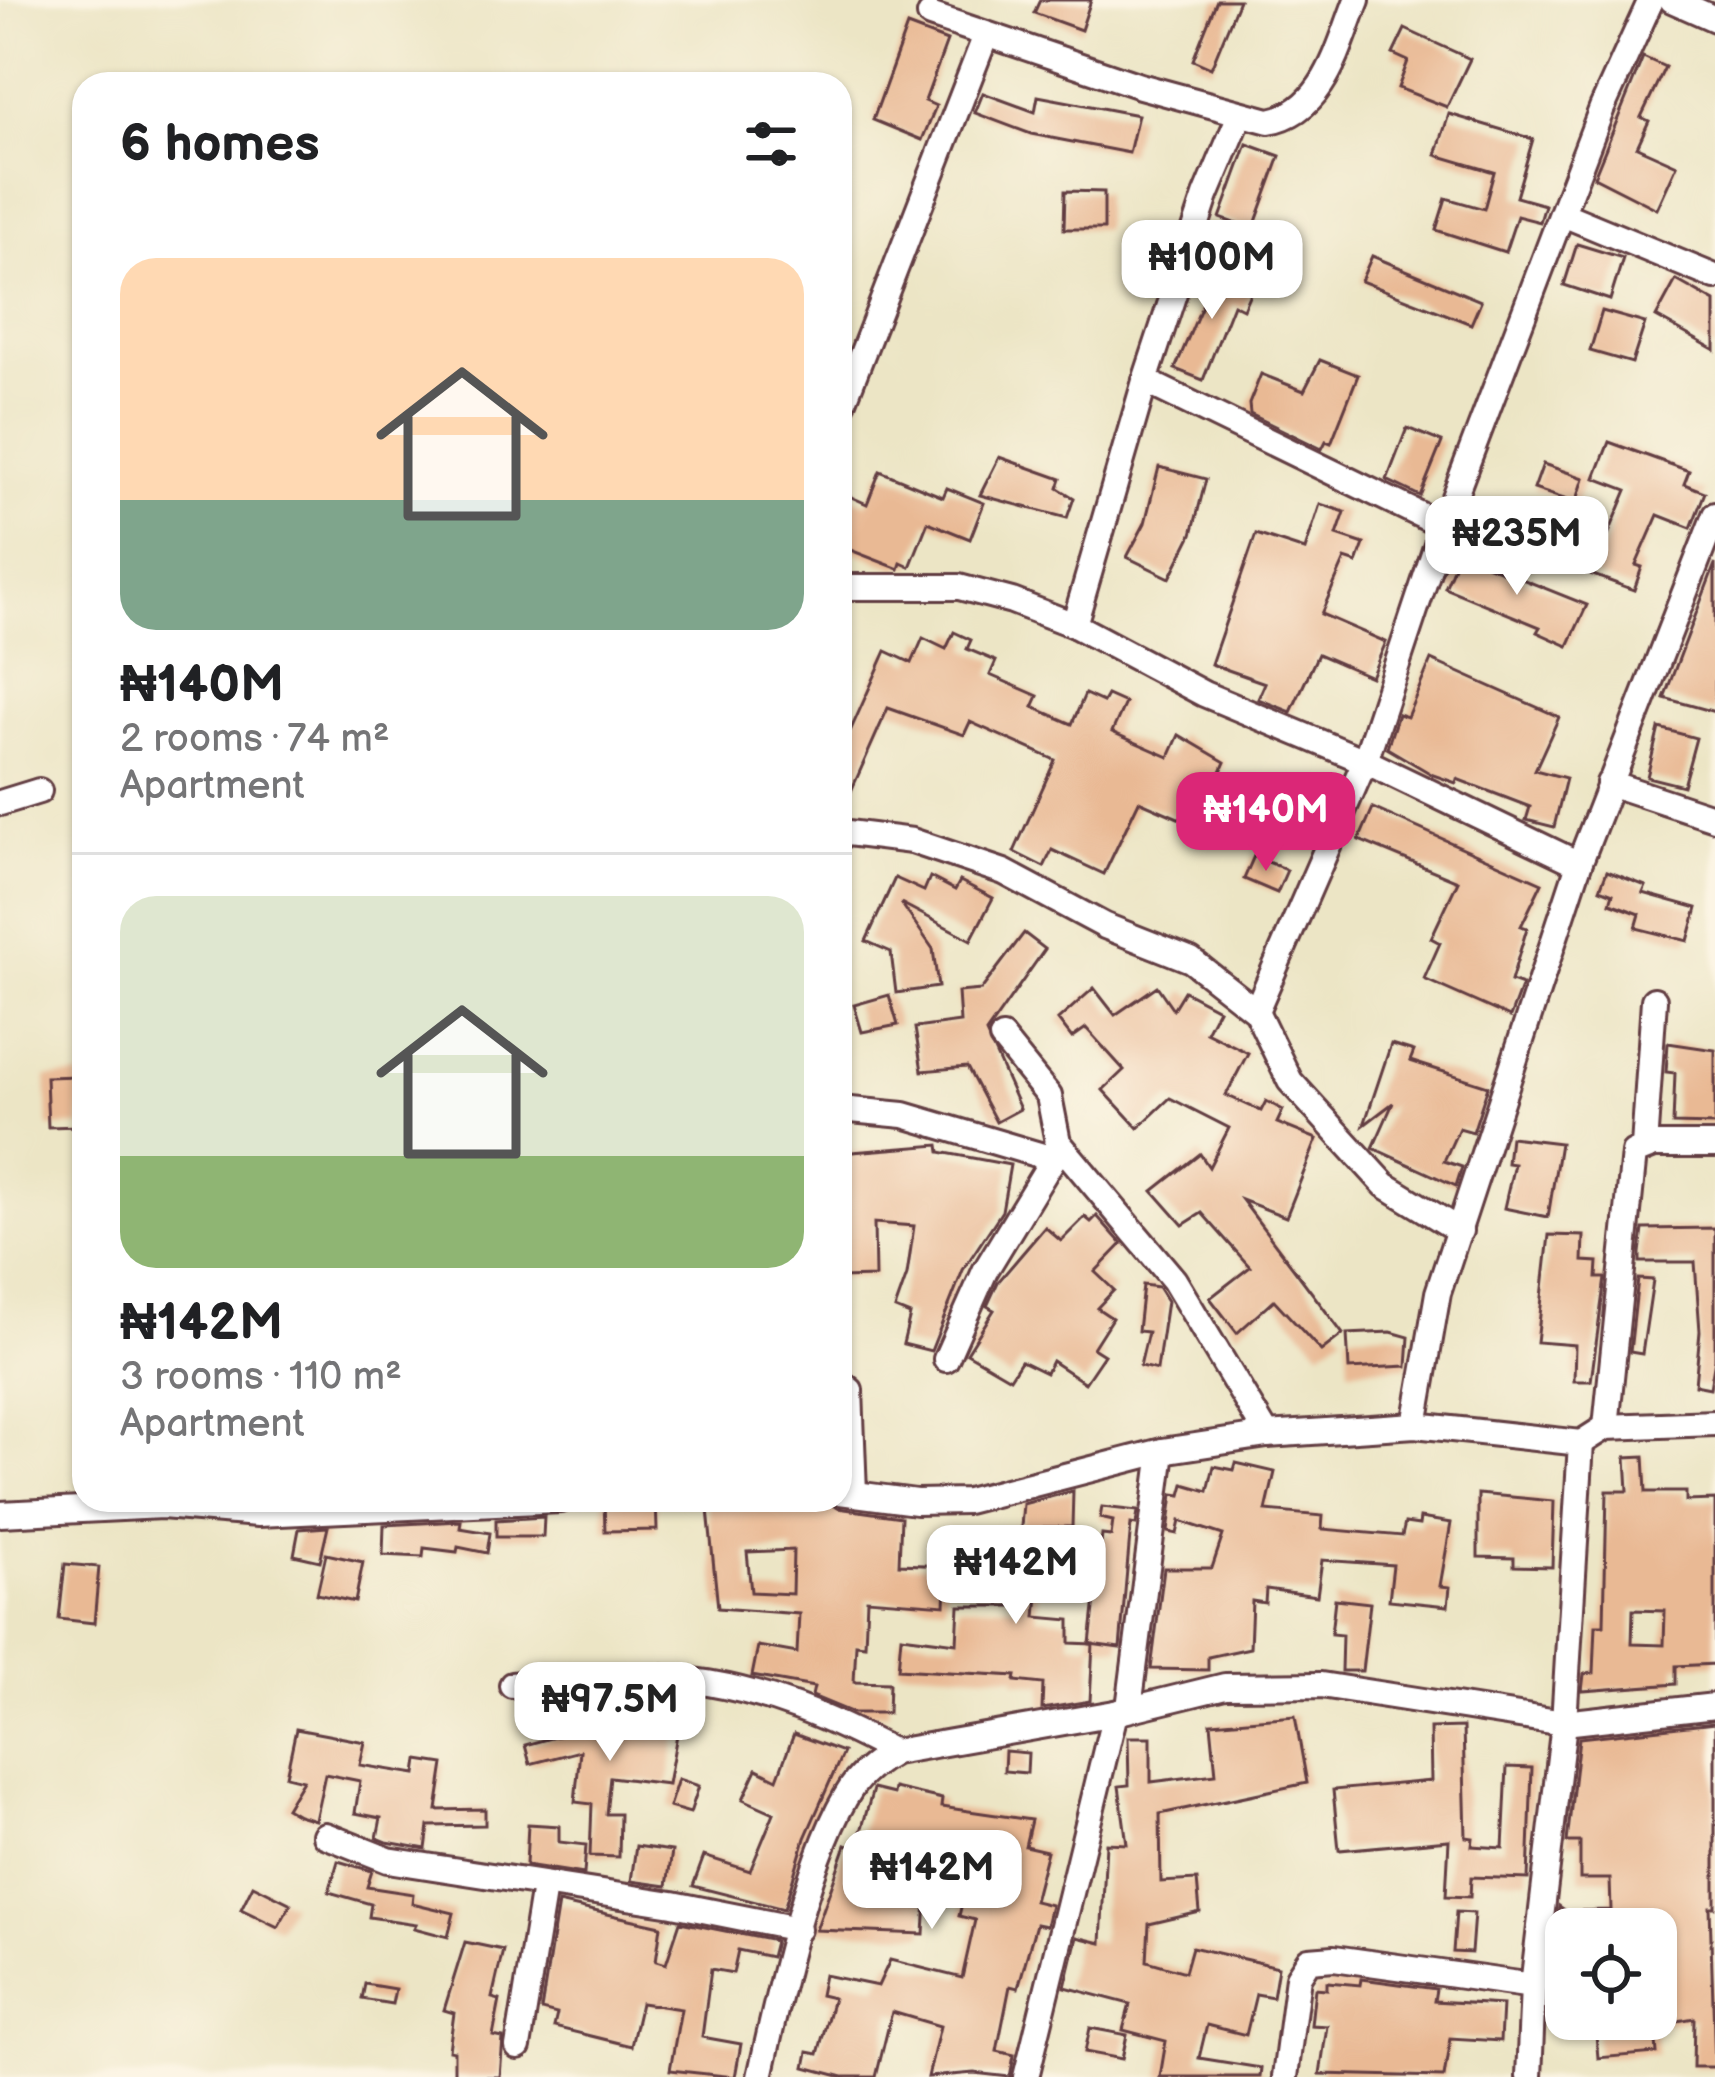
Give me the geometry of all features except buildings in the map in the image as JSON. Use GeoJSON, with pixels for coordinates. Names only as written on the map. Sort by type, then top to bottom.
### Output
{"type":"FeatureCollection","features":[{"type":"Feature","properties":{"kind":"street"},"geometry":{"type":"LineString","coordinates":[[930,15],[1240,115],[1286,118],[1315,95],[1357,0]]}},
{"type":"Feature","properties":{"kind":"street"},"geometry":{"type":"LineString","coordinates":[[1256,1010],[1365,761],[1442,526],[1565,215],[1602,108],[1651,0]]}},
{"type":"Feature","properties":{"kind":"street"},"geometry":{"type":"LineString","coordinates":[[1672,0],[1715,19]]}},
{"type":"Feature","properties":{"kind":"street"},"geometry":{"type":"LineString","coordinates":[[852,380],[986,35]]}},
{"type":"Feature","properties":{"kind":"street"},"geometry":{"type":"LineString","coordinates":[[1074,625],[1145,381],[1206,196],[1240,115]]}},
{"type":"Feature","properties":{"kind":"street"},"geometry":{"type":"LineString","coordinates":[[1565,215],[1715,277]]}},
{"type":"Feature","properties":{"kind":"street"},"geometry":{"type":"LineString","coordinates":[[1145,381],[1442,526]]}},
{"type":"Feature","properties":{"kind":"street"},"geometry":{"type":"LineString","coordinates":[[1415,1425],[1438,1293],[1579,864],[1709,549],[1715,515]]}},
{"type":"Feature","properties":{"kind":"street"},"geometry":{"type":"LineString","coordinates":[[852,587],[959,587],[1074,625],[1204,694],[1365,761],[1579,864]]}},
{"type":"Feature","properties":{"kind":"street"},"geometry":{"type":"LineString","coordinates":[[1609,783],[1715,818]]}},
{"type":"Feature","properties":{"kind":"street"},"geometry":{"type":"LineString","coordinates":[[0,802],[39,791]]}},
{"type":"Feature","properties":{"kind":"street"},"geometry":{"type":"LineString","coordinates":[[852,834],[912,841],[1004,872],[1105,926],[1190,961],[1256,1010],[1290,1081],[1371,1171],[1418,1208],[1460,1231]]}},
{"type":"Feature","properties":{"kind":"street"},"geometry":{"type":"LineString","coordinates":[[1606,1427],[1631,1163],[1643,1147],[1654,1000]]}},
{"type":"Feature","properties":{"kind":"street"},"geometry":{"type":"LineString","coordinates":[[946,1359],[986,1270],[1055,1151],[1048,1096],[1002,1038]]}},
{"type":"Feature","properties":{"kind":"street"},"geometry":{"type":"LineString","coordinates":[[852,1110],[904,1114],[1055,1151],[1174,1280],[1267,1436]]}},
{"type":"Feature","properties":{"kind":"street"},"geometry":{"type":"LineString","coordinates":[[1643,1147],[1715,1145]]}},
{"type":"Feature","properties":{"kind":"street"},"geometry":{"type":"LineString","coordinates":[[852,1493],[916,1502],[968,1501],[1162,1450],[1267,1436],[1415,1425],[1581,1443],[1606,1427],[1715,1423]]}},
{"type":"Feature","properties":{"kind":"street"},"geometry":{"type":"LineString","coordinates":[[1529,2077],[1533,1985],[1564,1723],[1581,1443]]}},
{"type":"Feature","properties":{"kind":"street"},"geometry":{"type":"LineString","coordinates":[[1026,2077],[1122,1710],[1162,1450]]}},
{"type":"Feature","properties":{"kind":"street"},"geometry":{"type":"LineString","coordinates":[[0,1514],[72,1510]]}},
{"type":"Feature","properties":{"kind":"street"},"geometry":{"type":"LineString","coordinates":[[234,1512],[301,1512]]}},
{"type":"Feature","properties":{"kind":"street"},"geometry":{"type":"LineString","coordinates":[[512,1685],[607,1673],[685,1676],[792,1702],[894,1752]]}},
{"type":"Feature","properties":{"kind":"street"},"geometry":{"type":"LineString","coordinates":[[760,2077],[798,1929],[843,1802],[872,1765],[894,1752],[1225,1686],[1321,1685],[1564,1723],[1715,1706]]}},
{"type":"Feature","properties":{"kind":"street"},"geometry":{"type":"LineString","coordinates":[[325,1835],[388,1860],[674,1904],[798,1929]]}},
{"type":"Feature","properties":{"kind":"street"},"geometry":{"type":"LineString","coordinates":[[518,2047],[544,1886]]}},
{"type":"Feature","properties":{"kind":"street"},"geometry":{"type":"LineString","coordinates":[[1285,2077],[1298,1978],[1309,1960],[1334,1958],[1533,1985]]}}]}
